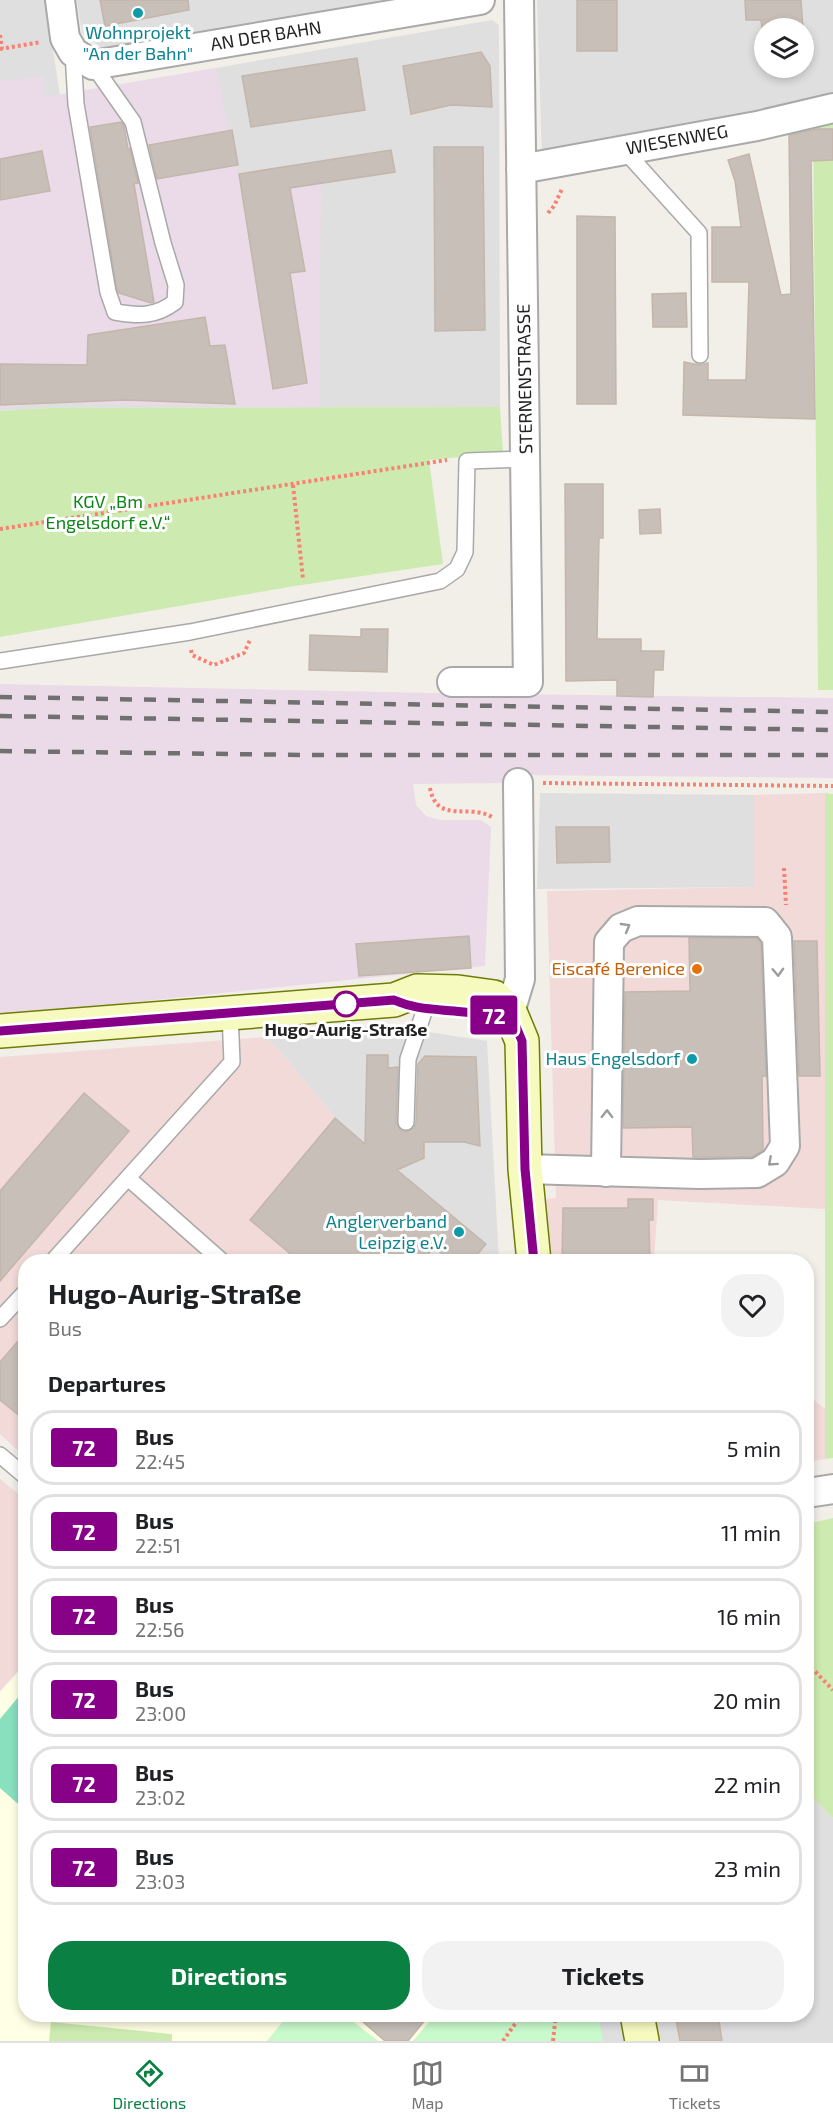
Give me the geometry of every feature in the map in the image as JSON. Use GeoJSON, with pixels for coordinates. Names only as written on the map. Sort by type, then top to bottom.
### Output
{"type":"FeatureCollection","features":[{"type":"Feature","properties":{"kind":"street"},"geometry":{"type":"LineString","coordinates":[[60,0],[77,52]]}},
{"type":"Feature","properties":{"kind":"street","name":"AN DER BAHN"},"geometry":{"type":"LineString","coordinates":[[77,52],[480,0]]}},
{"type":"Feature","properties":{"kind":"street","name":"STERNENSTRASSE"},"geometry":{"type":"LineString","coordinates":[[452,682],[528,682],[527,459],[519,0]]}},
{"type":"Feature","properties":{"kind":"street","name":"WIESENWEG"},"geometry":{"type":"LineString","coordinates":[[521,169],[757,126],[833,108]]}},
{"type":"Feature","properties":{"kind":"street"},"geometry":{"type":"LineString","coordinates":[[510,1012],[520,979],[518,783]]}},
{"type":"Feature","properties":{"kind":"street"},"geometry":{"type":"LineString","coordinates":[[525,1169],[606,1172],[757,1173],[775,1162],[785,1146],[778,960],[777,937],[765,922],[638,921],[621,928],[609,942],[606,1172]]}},
{"type":"Feature","properties":{"kind":"street"},"geometry":{"type":"LineString","coordinates":[[0,1031],[394,1000],[417,991],[494,996],[510,1012],[522,1041],[525,1169],[533,1254]]}},
{"type":"Feature","properties":{"kind":"street"},"geometry":{"type":"LineString","coordinates":[[394,1000],[425,1009],[490,1016],[510,1012]]}},
{"type":"Feature","properties":{"kind":"street"},"geometry":{"type":"LineString","coordinates":[[814,1492],[833,1489]]}},
{"type":"Feature","properties":{"kind":"street"},"geometry":{"type":"LineString","coordinates":[[638,2022],[642,2041]]}},
{"type":"Feature","properties":{"kind":"lane"},"geometry":{"type":"LineString","coordinates":[[77,52],[133,122],[163,243],[176,285],[175,302],[163,311],[137,315],[115,312],[108,292],[78,114],[77,52]]}},
{"type":"Feature","properties":{"kind":"lane"},"geometry":{"type":"LineString","coordinates":[[624,150],[699,233],[700,355]]}},
{"type":"Feature","properties":{"kind":"lane"},"geometry":{"type":"LineString","coordinates":[[0,661],[189,632],[440,582],[457,569],[465,552],[467,460],[527,459]]}},
{"type":"Feature","properties":{"kind":"lane"},"geometry":{"type":"LineString","coordinates":[[406,1122],[408,1059],[425,1009]]}},
{"type":"Feature","properties":{"kind":"lane"},"geometry":{"type":"LineString","coordinates":[[59,1254],[232,1062],[230,1013]]}},
{"type":"Feature","properties":{"kind":"lane"},"geometry":{"type":"LineString","coordinates":[[128,1178],[213,1254]]}},
{"type":"Feature","properties":{"kind":"lane"},"geometry":{"type":"LineString","coordinates":[[0,1320],[18,1300]]}},
{"type":"Feature","properties":{"kind":"lane"},"geometry":{"type":"LineString","coordinates":[[0,1455],[18,1470]]}},
{"type":"Feature","properties":{"kind":"path"},"geometry":{"type":"LineString","coordinates":[[0,35],[1,49],[77,52]]}},
{"type":"Feature","properties":{"kind":"path"},"geometry":{"type":"LineString","coordinates":[[523,241],[554,206],[576,159]]}},
{"type":"Feature","properties":{"kind":"path"},"geometry":{"type":"LineString","coordinates":[[0,529],[456,459],[467,460]]}},
{"type":"Feature","properties":{"kind":"path"},"geometry":{"type":"LineString","coordinates":[[293,485],[303,579]]}},
{"type":"Feature","properties":{"kind":"path"},"geometry":{"type":"LineString","coordinates":[[189,632],[192,655],[214,665],[244,653],[261,617]]}},
{"type":"Feature","properties":{"kind":"path"},"geometry":{"type":"LineString","coordinates":[[518,783],[833,786]]}},
{"type":"Feature","properties":{"kind":"path"},"geometry":{"type":"LineString","coordinates":[[430,788],[431,797],[436,805],[444,810],[485,813],[494,818]]}},
{"type":"Feature","properties":{"kind":"path"},"geometry":{"type":"LineString","coordinates":[[814,1671],[833,1690]]}},
{"type":"Feature","properties":{"kind":"path"},"geometry":{"type":"LineString","coordinates":[[503,2041],[516,2022]]}},
{"type":"Feature","properties":{"kind":"path"},"geometry":{"type":"LineString","coordinates":[[553,2041],[555,2022]]}},
{"type":"Feature","properties":{"kind":"shaded area"},"geometry":{"type":"Polygon","coordinates":[[[0,0],[45,0],[60,95],[492,20],[499,25],[500,407],[50,408],[0,411],[0,0]]]}},
{"type":"Feature","properties":{"kind":"shaded area"},"geometry":{"type":"Polygon","coordinates":[[[77,0],[406,0],[106,51],[82,33],[77,0]]]}},
{"type":"Feature","properties":{"kind":"shaded area"},"geometry":{"type":"Polygon","coordinates":[[[537,0],[833,0],[833,102],[542,159],[537,0]]]}},
{"type":"Feature","properties":{"kind":"shaded area"},"geometry":{"type":"Polygon","coordinates":[[[216,68],[242,195],[321,183],[319,408],[47,403],[0,408],[0,81],[44,77],[44,97],[216,68]]]}},
{"type":"Feature","properties":{"kind":"shaded area"},"geometry":{"type":"Polygon","coordinates":[[[0,684],[833,698],[833,778],[507,775],[505,783],[413,784],[416,805],[426,816],[440,820],[481,820],[491,827],[485,966],[0,1016],[0,684]]]}},
{"type":"Feature","properties":{"kind":"shaded area"},"geometry":{"type":"Polygon","coordinates":[[[540,793],[754,795],[755,887],[537,889],[540,793]]]}},
{"type":"Feature","properties":{"kind":"shaded area"},"geometry":{"type":"Polygon","coordinates":[[[825,793],[825,1209],[658,1200],[654,1254],[550,1254],[546,1199],[556,1198],[547,891],[754,887],[754,795],[825,793]]]}},
{"type":"Feature","properties":{"kind":"shaded area"},"geometry":{"type":"Polygon","coordinates":[[[383,1025],[487,1041],[499,1254],[428,1254],[457,1220],[335,1118],[281,1052],[265,1037],[383,1025]]]}},
{"type":"Feature","properties":{"kind":"shaded area"},"geometry":{"type":"Polygon","coordinates":[[[265,1037],[281,1052],[335,1118],[457,1220],[428,1254],[18,1254],[18,1451],[0,1434],[0,1057],[265,1037]]]}},
{"type":"Feature","properties":{"kind":"shaded area"},"geometry":{"type":"Polygon","coordinates":[[[814,1400],[825,1409],[825,1459],[814,1461],[814,1400]]]}},
{"type":"Feature","properties":{"kind":"shaded area"},"geometry":{"type":"Polygon","coordinates":[[[0,1479],[18,1494],[18,1671],[0,1691],[0,1479]]]}},
{"type":"Feature","properties":{"kind":"shaded area"},"geometry":{"type":"Polygon","coordinates":[[[18,1673],[18,2022],[283,2022],[267,2041],[0,2041],[0,1692],[18,1673]]]}},
{"type":"Feature","properties":{"kind":"shaded area"},"geometry":{"type":"Polygon","coordinates":[[[814,1799],[833,1818],[833,2041],[0,2041],[18,2022],[814,2022],[814,1799]]]}},
{"type":"Feature","properties":{"kind":"shaded area"},"geometry":{"type":"Polygon","coordinates":[[[353,2022],[430,2022],[413,2041],[378,2041],[353,2022]]]}},
{"type":"Feature","properties":{"kind":"green space"},"geometry":{"type":"Polygon","coordinates":[[[833,120],[833,690],[818,690],[813,129],[833,120]]]}},
{"type":"Feature","properties":{"kind":"green space","name":"KGV „Bm Engelsdorf e.V.“"},"geometry":{"type":"Polygon","coordinates":[[[500,407],[503,453],[429,460],[443,564],[295,586],[0,637],[0,411],[50,408],[500,407]]]}},
{"type":"Feature","properties":{"kind":"green space"},"geometry":{"type":"Polygon","coordinates":[[[825,793],[833,794],[833,1458],[825,1459],[825,793]]]}},
{"type":"Feature","properties":{"kind":"green space"},"geometry":{"type":"Polygon","coordinates":[[[833,1518],[833,1818],[814,1799],[814,1522],[833,1518]]]}},
{"type":"Feature","properties":{"kind":"green space"},"geometry":{"type":"Polygon","coordinates":[[[18,1697],[18,1804],[0,1788],[0,1719],[18,1697]]]}},
{"type":"Feature","properties":{"kind":"green space"},"geometry":{"type":"Polygon","coordinates":[[[51,2022],[172,2034],[172,2041],[49,2041],[51,2022]]]}},
{"type":"Feature","properties":{"kind":"green space"},"geometry":{"type":"Polygon","coordinates":[[[282,2022],[353,2022],[378,2041],[267,2041],[282,2022]]]}},
{"type":"Feature","properties":{"kind":"green space"},"geometry":{"type":"Polygon","coordinates":[[[429,2022],[599,2022],[603,2041],[413,2041],[429,2022]]]}},
{"type":"Feature","properties":{"kind":"building","name":"Wohnprojekt \"An der Bahn\""},"geometry":{"type":"Polygon","coordinates":[[[100,0],[188,0],[189,10],[105,26],[100,0]]]}},
{"type":"Feature","properties":{"kind":"building"},"geometry":{"type":"Polygon","coordinates":[[[577,0],[617,0],[617,51],[577,51],[577,0]]]}},
{"type":"Feature","properties":{"kind":"building"},"geometry":{"type":"Polygon","coordinates":[[[745,0],[801,0],[802,18],[746,20],[745,0]]]}},
{"type":"Feature","properties":{"kind":"building"},"geometry":{"type":"Polygon","coordinates":[[[481,52],[490,66],[492,107],[451,105],[411,114],[403,66],[481,52]]]}},
{"type":"Feature","properties":{"kind":"building"},"geometry":{"type":"Polygon","coordinates":[[[357,58],[365,110],[251,127],[242,76],[357,58]]]}},
{"type":"Feature","properties":{"kind":"building"},"geometry":{"type":"Polygon","coordinates":[[[121,122],[124,126],[138,183],[134,184],[154,302],[151,303],[119,293],[117,290],[90,127],[121,122]]]}},
{"type":"Feature","properties":{"kind":"building"},"geometry":{"type":"Polygon","coordinates":[[[817,129],[833,129],[833,160],[811,161],[815,419],[683,415],[684,362],[699,365],[708,363],[708,380],[746,380],[749,282],[712,282],[712,227],[741,227],[735,181],[728,160],[749,154],[781,295],[791,294],[789,135],[817,129]]]}},
{"type":"Feature","properties":{"kind":"building"},"geometry":{"type":"Polygon","coordinates":[[[232,130],[238,165],[157,179],[149,145],[232,130]]]}},
{"type":"Feature","properties":{"kind":"building"},"geometry":{"type":"Polygon","coordinates":[[[434,147],[483,147],[485,330],[435,331],[434,147]]]}},
{"type":"Feature","properties":{"kind":"building"},"geometry":{"type":"Polygon","coordinates":[[[391,150],[395,172],[290,188],[305,271],[290,273],[307,383],[273,389],[239,174],[391,150]]]}},
{"type":"Feature","properties":{"kind":"building"},"geometry":{"type":"Polygon","coordinates":[[[42,151],[50,191],[0,200],[0,159],[42,151]]]}},
{"type":"Feature","properties":{"kind":"building"},"geometry":{"type":"Polygon","coordinates":[[[577,216],[615,217],[616,404],[577,404],[577,216]]]}},
{"type":"Feature","properties":{"kind":"building"},"geometry":{"type":"Polygon","coordinates":[[[686,293],[687,327],[653,327],[652,294],[686,293]]]}},
{"type":"Feature","properties":{"kind":"building"},"geometry":{"type":"Polygon","coordinates":[[[205,317],[210,346],[225,345],[235,404],[125,400],[0,405],[0,364],[87,365],[88,335],[205,317]]]}},
{"type":"Feature","properties":{"kind":"building"},"geometry":{"type":"Polygon","coordinates":[[[565,484],[603,484],[603,538],[599,538],[597,639],[641,639],[641,651],[664,651],[663,670],[654,670],[653,697],[617,696],[617,680],[566,681],[565,484]]]}},
{"type":"Feature","properties":{"kind":"building"},"geometry":{"type":"Polygon","coordinates":[[[660,509],[661,533],[640,534],[639,510],[660,509]]]}},
{"type":"Feature","properties":{"kind":"building"},"geometry":{"type":"Polygon","coordinates":[[[361,629],[388,629],[387,672],[309,670],[310,635],[361,637],[361,629]]]}},
{"type":"Feature","properties":{"kind":"building"},"geometry":{"type":"Polygon","coordinates":[[[556,827],[609,827],[610,862],[557,863],[556,827]]]}},
{"type":"Feature","properties":{"kind":"building"},"geometry":{"type":"Polygon","coordinates":[[[469,936],[471,968],[359,976],[356,944],[469,936]]]}},
{"type":"Feature","properties":{"kind":"building","name":"Haus Engelsdorf"},"geometry":{"type":"Polygon","coordinates":[[[689,938],[757,938],[761,943],[766,1076],[762,1076],[763,1150],[752,1157],[693,1157],[692,1127],[623,1128],[625,992],[690,991],[689,938]]]}},
{"type":"Feature","properties":{"kind":"building"},"geometry":{"type":"Polygon","coordinates":[[[794,941],[817,941],[820,1076],[799,1076],[794,941]]]}},
{"type":"Feature","properties":{"kind":"building"},"geometry":{"type":"Polygon","coordinates":[[[367,1055],[388,1055],[388,1068],[398,1067],[396,1122],[400,1130],[406,1132],[414,1128],[416,1123],[418,1064],[425,1056],[476,1057],[480,1146],[464,1142],[424,1142],[424,1158],[397,1170],[486,1244],[478,1254],[442,1254],[434,1247],[428,1254],[290,1254],[250,1220],[335,1118],[365,1144],[367,1055]]]}},
{"type":"Feature","properties":{"kind":"building"},"geometry":{"type":"Polygon","coordinates":[[[84,1093],[129,1131],[23,1254],[18,1254],[18,1260],[0,1281],[0,1191],[84,1093]]]}},
{"type":"Feature","properties":{"kind":"building"},"geometry":{"type":"Polygon","coordinates":[[[628,1199],[653,1199],[653,1220],[649,1220],[650,1254],[562,1254],[563,1208],[628,1208],[628,1199]]]}},
{"type":"Feature","properties":{"kind":"building"},"geometry":{"type":"Polygon","coordinates":[[[18,1341],[18,1415],[0,1400],[0,1362],[18,1341]]]}},
{"type":"Feature","properties":{"kind":"building"},"geometry":{"type":"Polygon","coordinates":[[[363,2022],[423,2022],[408,2041],[385,2041],[363,2022]]]}},
{"type":"Feature","properties":{"kind":"building"},"geometry":{"type":"Polygon","coordinates":[[[676,2022],[719,2022],[722,2041],[680,2041],[676,2022]]]}},
{"type":"Feature","properties":{"kind":"railway"},"geometry":{"type":"LineString","coordinates":[[0,697],[833,712]]}},
{"type":"Feature","properties":{"kind":"railway"},"geometry":{"type":"LineString","coordinates":[[0,716],[833,730]]}},
{"type":"Feature","properties":{"kind":"railway"},"geometry":{"type":"LineString","coordinates":[[0,751],[307,755],[833,755]]}},
{"type":"Feature","properties":{"kind":"bus line","name":"72"},"geometry":{"type":"LineString","coordinates":[[0,1031],[394,1000],[425,1009],[490,1016],[510,1012],[522,1041],[525,1169],[533,1254]]}},
{"type":"Feature","properties":{"kind":"place","name":"Wohnprojekt \"An der Bahn\""},"geometry":{"type":"Point","coordinates":[138,13]}},
{"type":"Feature","properties":{"kind":"place","name":"Eiscafé Berenice"},"geometry":{"type":"Point","coordinates":[697,969]}},
{"type":"Feature","properties":{"kind":"place","name":"Hugo-Aurig-Straße"},"geometry":{"type":"Point","coordinates":[346,1004]}},
{"type":"Feature","properties":{"kind":"place","name":"Haus Engelsdorf"},"geometry":{"type":"Point","coordinates":[692,1059]}},
{"type":"Feature","properties":{"kind":"place","name":"Anglerverband Leipzig e.V."},"geometry":{"type":"Point","coordinates":[459,1232]}}]}
